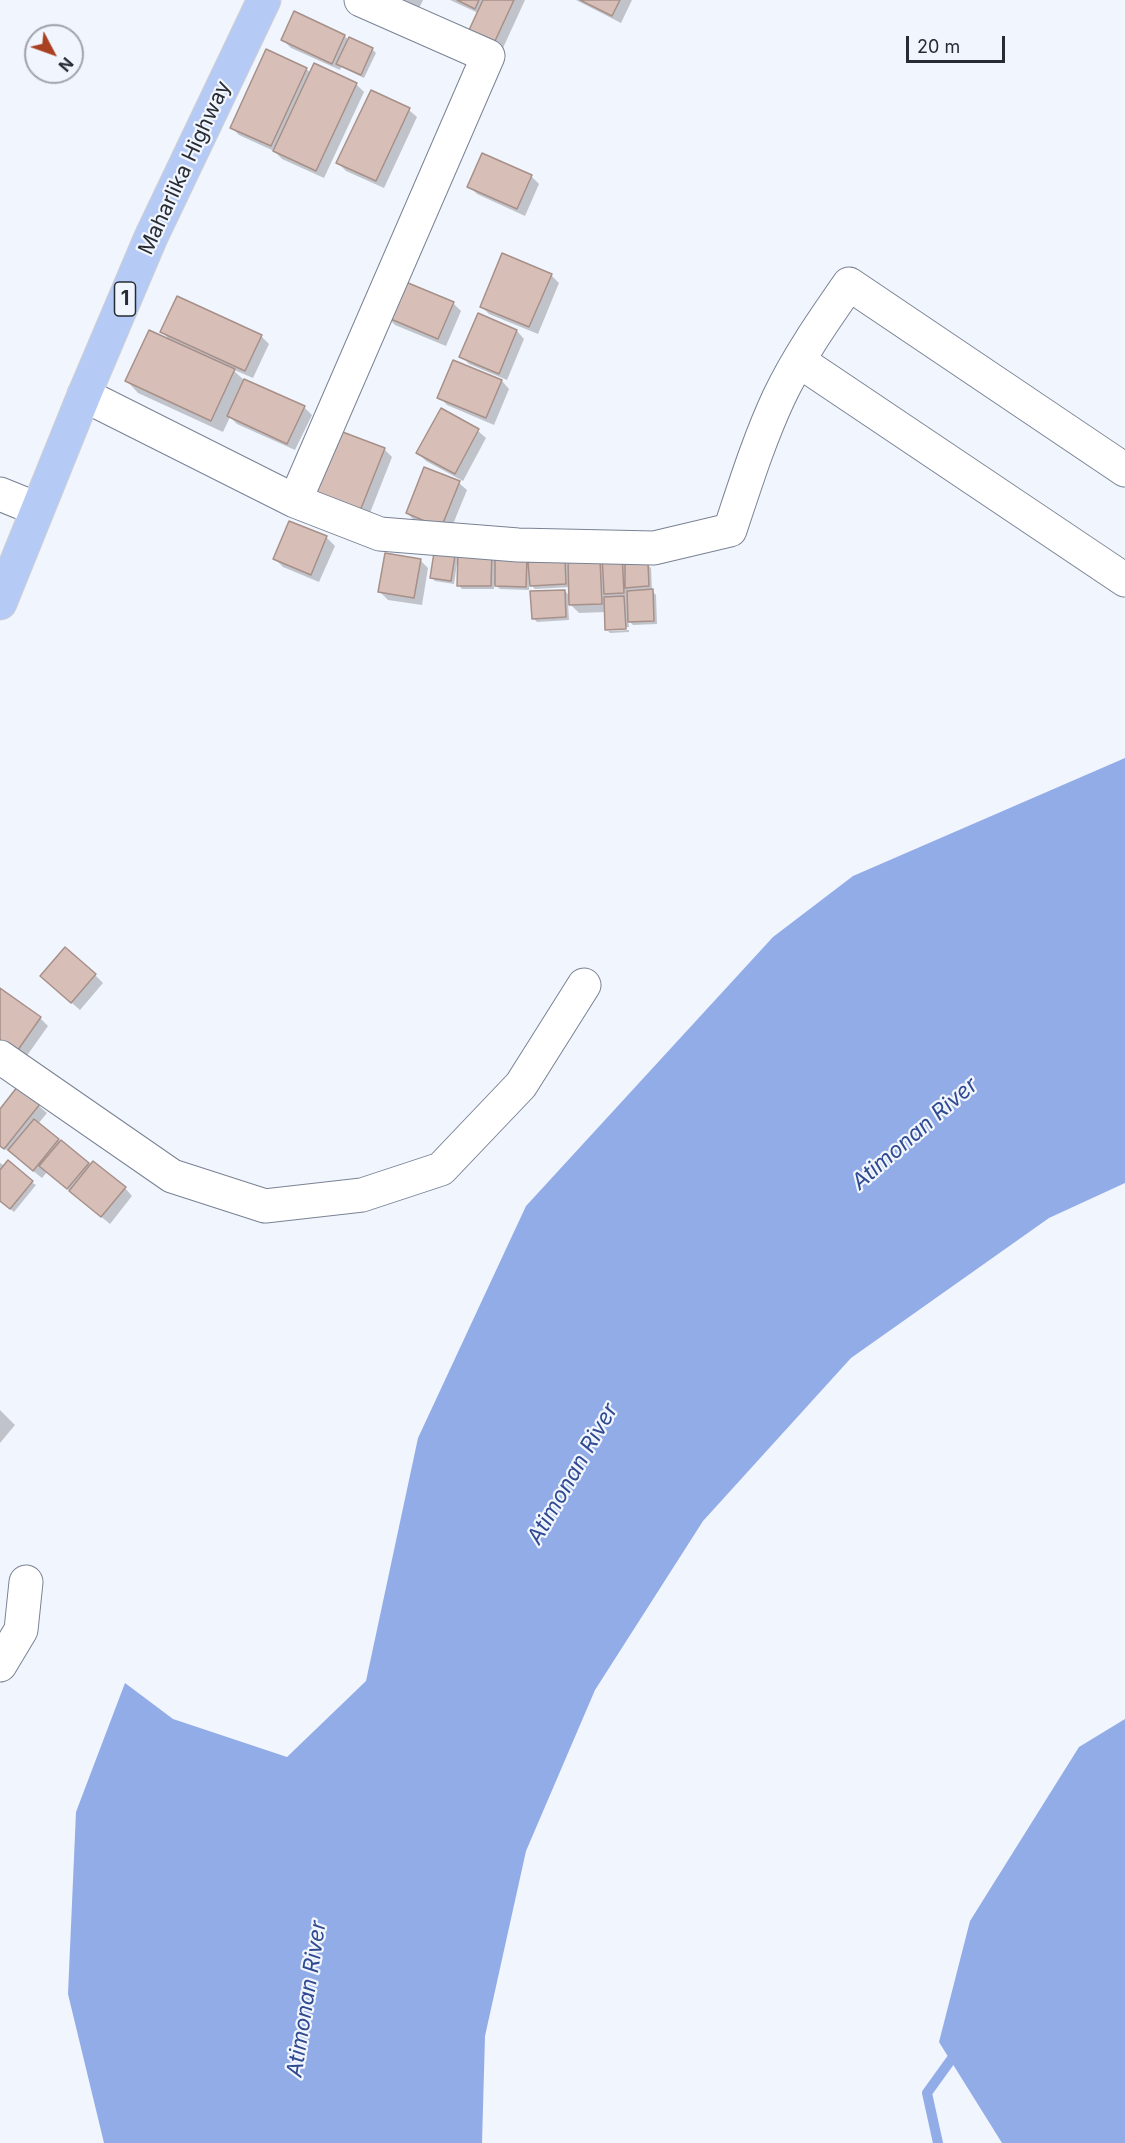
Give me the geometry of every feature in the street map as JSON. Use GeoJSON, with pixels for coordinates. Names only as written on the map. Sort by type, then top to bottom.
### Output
{"type":"FeatureCollection","features":[{"type":"Feature","properties":{"kind":"highway","name":"Maharlika Highway"},"geometry":{"type":"LineString","coordinates":[[0,603],[84,394],[151,237],[264,0]]}},
{"type":"Feature","properties":{"kind":"street"},"geometry":{"type":"LineString","coordinates":[[296,501],[488,56],[361,0]]}},
{"type":"Feature","properties":{"kind":"street"},"geometry":{"type":"LineString","coordinates":[[84,394],[296,501],[380,534],[518,545],[654,548],[730,530],[779,396],[814,334],[849,284],[1125,470]]}},
{"type":"Feature","properties":{"kind":"street"},"geometry":{"type":"LineString","coordinates":[[799,361],[1125,580]]}},
{"type":"Feature","properties":{"kind":"street"},"geometry":{"type":"LineString","coordinates":[[0,494],[38,508]]}},
{"type":"Feature","properties":{"kind":"street"},"geometry":{"type":"LineString","coordinates":[[0,1057],[172,1176],[265,1206],[362,1195],[441,1169],[521,1085],[584,985]]}},
{"type":"Feature","properties":{"kind":"street"},"geometry":{"type":"LineString","coordinates":[[0,1665],[21,1630],[26,1582]]}},
{"type":"Feature","properties":{"kind":"water","name":"Atimonan River"},"geometry":{"type":"Polygon","coordinates":[[[1125,758],[1125,1183],[1049,1218],[851,1358],[703,1521],[595,1690],[526,1851],[485,2036],[482,2143],[104,2143],[68,1994],[76,1812],[125,1683],[173,1719],[287,1757],[366,1681],[418,1438],[526,1206],[773,937],[853,876],[1125,758]]]}},
{"type":"Feature","properties":{"kind":"water"},"geometry":{"type":"Polygon","coordinates":[[[1125,1719],[1125,2143],[1002,2143],[939,2042],[970,1921],[1079,1747],[1125,1719]]]}},
{"type":"Feature","properties":{"kind":"building"},"geometry":{"type":"Polygon","coordinates":[[[457,0],[479,0],[475,9],[457,0]]]}},
{"type":"Feature","properties":{"kind":"building"},"geometry":{"type":"Polygon","coordinates":[[[483,0],[514,0],[495,41],[469,30],[483,0]]]}},
{"type":"Feature","properties":{"kind":"building"},"geometry":{"type":"Polygon","coordinates":[[[580,0],[620,0],[612,16],[580,0]]]}},
{"type":"Feature","properties":{"kind":"building"},"geometry":{"type":"Polygon","coordinates":[[[294,11],[345,35],[332,64],[281,40],[294,11]]]}},
{"type":"Feature","properties":{"kind":"building"},"geometry":{"type":"Polygon","coordinates":[[[349,37],[373,48],[361,75],[336,64],[349,37]]]}},
{"type":"Feature","properties":{"kind":"building"},"geometry":{"type":"Polygon","coordinates":[[[266,49],[307,68],[271,146],[230,128],[266,49]]]}},
{"type":"Feature","properties":{"kind":"building"},"geometry":{"type":"Polygon","coordinates":[[[314,63],[357,83],[316,171],[273,151],[314,63]]]}},
{"type":"Feature","properties":{"kind":"building"},"geometry":{"type":"Polygon","coordinates":[[[371,90],[410,108],[376,181],[336,163],[371,90]]]}},
{"type":"Feature","properties":{"kind":"building"},"geometry":{"type":"Polygon","coordinates":[[[482,153],[532,175],[517,209],[467,187],[482,153]]]}},
{"type":"Feature","properties":{"kind":"building"},"geometry":{"type":"Polygon","coordinates":[[[502,253],[552,274],[529,327],[480,307],[502,253]]]}},
{"type":"Feature","properties":{"kind":"building"},"geometry":{"type":"Polygon","coordinates":[[[401,280],[454,302],[438,339],[386,317],[401,280]]]}},
{"type":"Feature","properties":{"kind":"building"},"geometry":{"type":"Polygon","coordinates":[[[177,296],[262,335],[245,371],[160,332],[177,296]]]}},
{"type":"Feature","properties":{"kind":"building"},"geometry":{"type":"Polygon","coordinates":[[[478,313],[517,330],[499,374],[459,357],[478,313]]]}},
{"type":"Feature","properties":{"kind":"building"},"geometry":{"type":"Polygon","coordinates":[[[149,330],[235,369],[211,421],[125,381],[149,330]]]}},
{"type":"Feature","properties":{"kind":"building"},"geometry":{"type":"Polygon","coordinates":[[[453,360],[502,380],[486,418],[437,398],[453,360]]]}},
{"type":"Feature","properties":{"kind":"building"},"geometry":{"type":"Polygon","coordinates":[[[244,379],[305,406],[287,444],[227,416],[244,379]]]}},
{"type":"Feature","properties":{"kind":"building"},"geometry":{"type":"Polygon","coordinates":[[[441,408],[479,429],[455,474],[416,453],[441,408]]]}},
{"type":"Feature","properties":{"kind":"building"},"geometry":{"type":"Polygon","coordinates":[[[340,431],[385,448],[358,516],[314,499],[340,431]]]}},
{"type":"Feature","properties":{"kind":"building"},"geometry":{"type":"Polygon","coordinates":[[[424,467],[460,481],[441,528],[406,513],[424,467]]]}},
{"type":"Feature","properties":{"kind":"building"},"geometry":{"type":"Polygon","coordinates":[[[289,521],[327,536],[311,575],[273,559],[289,521]]]}},
{"type":"Feature","properties":{"kind":"building"},"geometry":{"type":"Polygon","coordinates":[[[436,540],[457,543],[451,581],[430,578],[436,540]]]}},
{"type":"Feature","properties":{"kind":"building"},"geometry":{"type":"Polygon","coordinates":[[[458,551],[492,551],[491,586],[457,586],[458,551]]]}},
{"type":"Feature","properties":{"kind":"building"},"geometry":{"type":"Polygon","coordinates":[[[385,553],[421,559],[414,598],[378,592],[385,553]]]}},
{"type":"Feature","properties":{"kind":"building"},"geometry":{"type":"Polygon","coordinates":[[[622,553],[624,593],[604,594],[602,554],[622,553]]]}},
{"type":"Feature","properties":{"kind":"building"},"geometry":{"type":"Polygon","coordinates":[[[495,556],[527,556],[526,587],[495,586],[495,556]]]}},
{"type":"Feature","properties":{"kind":"building"},"geometry":{"type":"Polygon","coordinates":[[[600,559],[602,604],[569,605],[568,560],[600,559]]]}},
{"type":"Feature","properties":{"kind":"building"},"geometry":{"type":"Polygon","coordinates":[[[565,560],[566,584],[530,586],[528,562],[565,560]]]}},
{"type":"Feature","properties":{"kind":"building"},"geometry":{"type":"Polygon","coordinates":[[[648,563],[649,586],[625,588],[625,564],[648,563]]]}},
{"type":"Feature","properties":{"kind":"building"},"geometry":{"type":"Polygon","coordinates":[[[653,589],[654,621],[628,622],[627,591],[653,589]]]}},
{"type":"Feature","properties":{"kind":"building"},"geometry":{"type":"Polygon","coordinates":[[[565,590],[566,617],[532,619],[530,591],[565,590]]]}},
{"type":"Feature","properties":{"kind":"building"},"geometry":{"type":"Polygon","coordinates":[[[624,596],[626,629],[605,630],[604,597],[624,596]]]}},
{"type":"Feature","properties":{"kind":"building"},"geometry":{"type":"Polygon","coordinates":[[[65,947],[96,974],[71,1003],[40,976],[65,947]]]}},
{"type":"Feature","properties":{"kind":"building"},"geometry":{"type":"Polygon","coordinates":[[[0,988],[41,1017],[13,1057],[0,1048],[0,988]]]}},
{"type":"Feature","properties":{"kind":"building"},"geometry":{"type":"Polygon","coordinates":[[[18,1086],[40,1104],[4,1149],[0,1146],[0,1109],[18,1086]]]}},
{"type":"Feature","properties":{"kind":"building"},"geometry":{"type":"Polygon","coordinates":[[[34,1119],[59,1139],[33,1171],[8,1150],[34,1119]]]}},
{"type":"Feature","properties":{"kind":"building"},"geometry":{"type":"Polygon","coordinates":[[[61,1140],[89,1163],[67,1189],[39,1166],[61,1140]]]}},
{"type":"Feature","properties":{"kind":"building"},"geometry":{"type":"Polygon","coordinates":[[[8,1160],[33,1181],[10,1209],[0,1201],[0,1170],[8,1160]]]}},
{"type":"Feature","properties":{"kind":"building"},"geometry":{"type":"Polygon","coordinates":[[[93,1161],[126,1187],[101,1217],[69,1191],[93,1161]]]}},
{"type":"Feature","properties":{"kind":"waterway"},"geometry":{"type":"LineString","coordinates":[[938,2143],[927,2093],[958,2050]]}}]}
